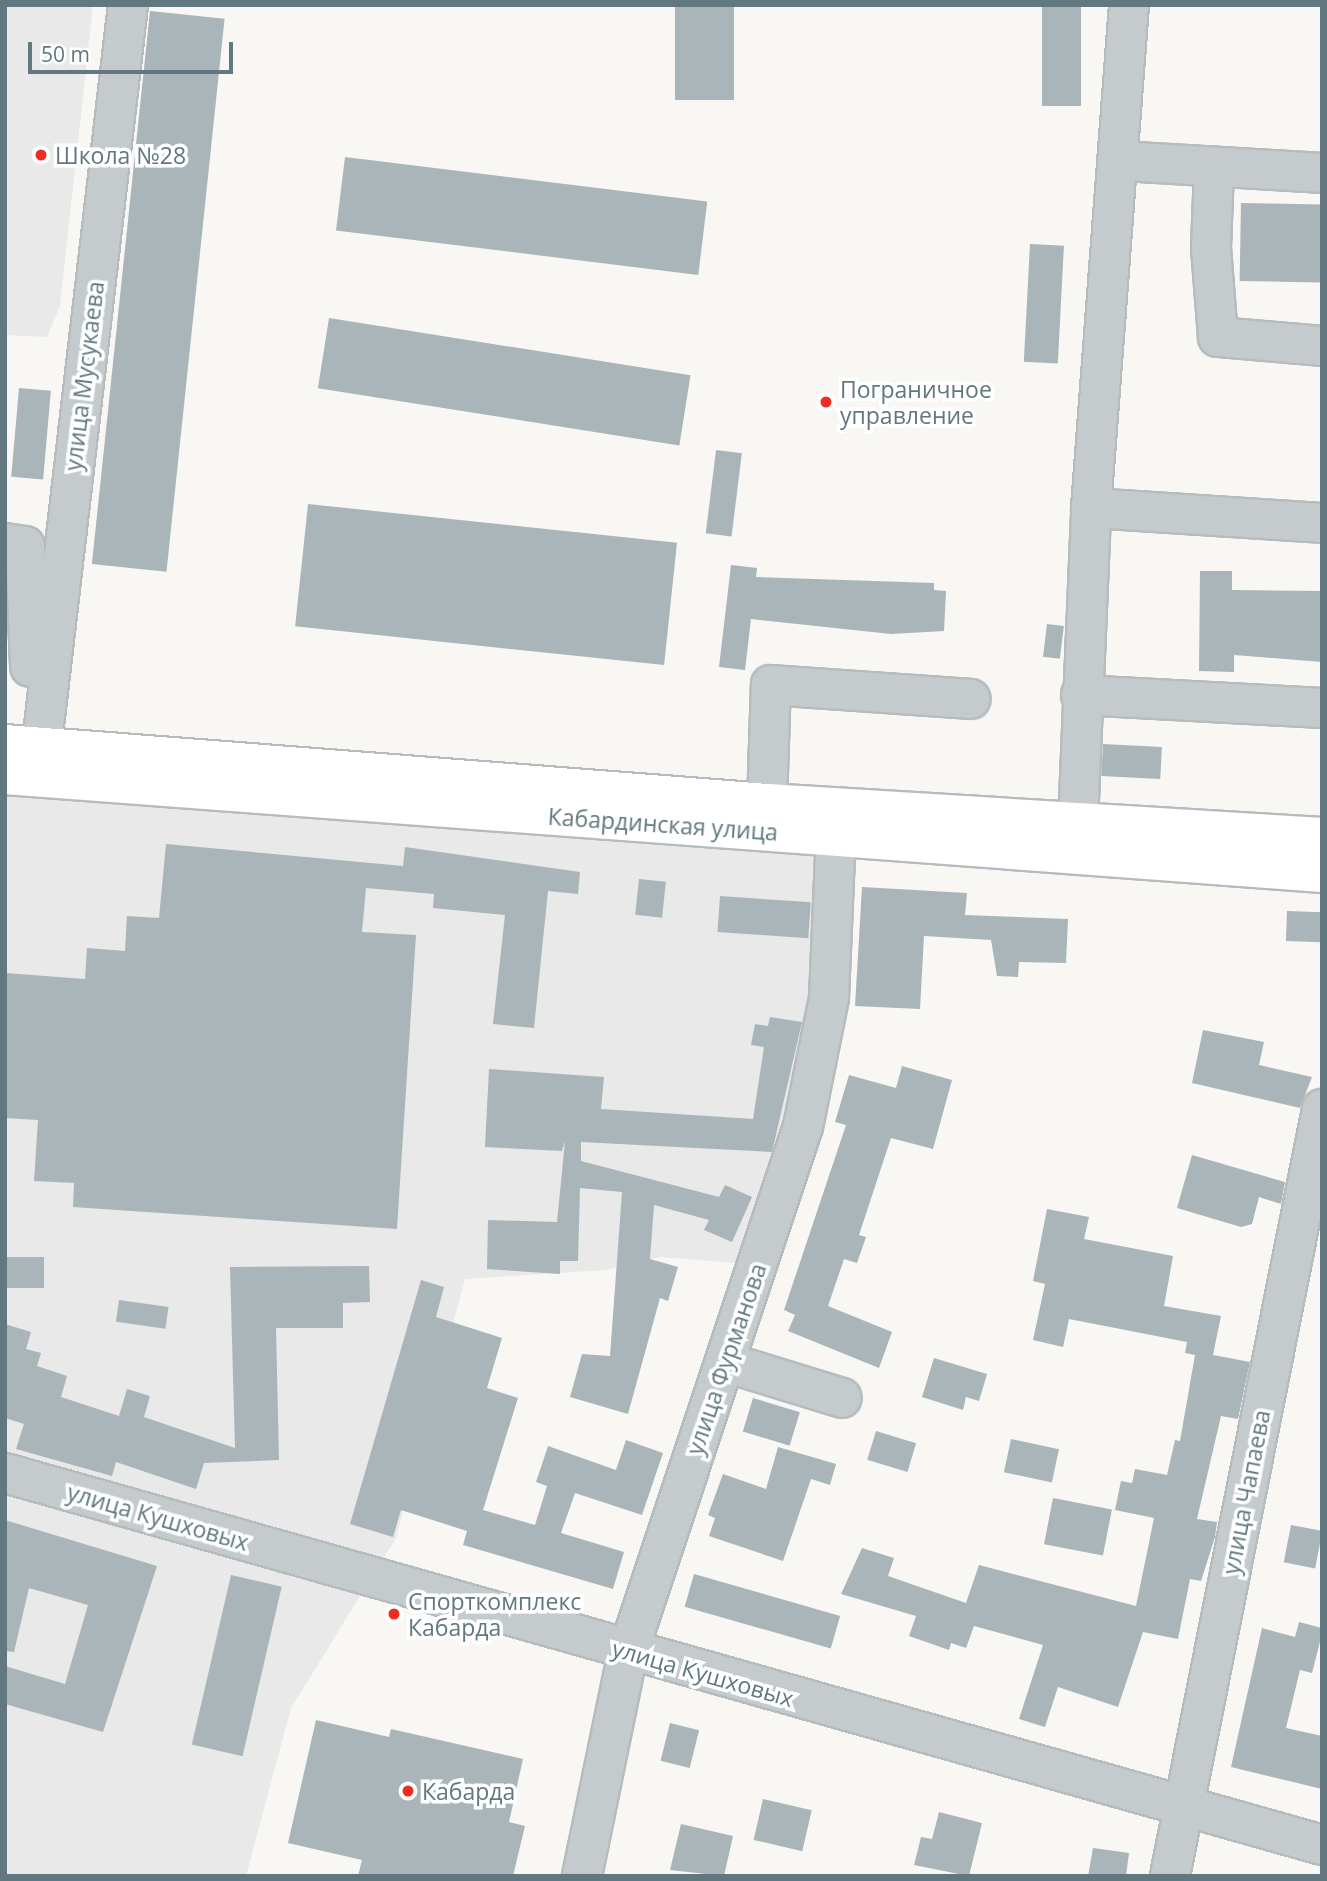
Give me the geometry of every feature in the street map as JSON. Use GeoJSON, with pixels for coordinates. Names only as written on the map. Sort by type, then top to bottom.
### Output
{"type":"FeatureCollection","features":[{"type":"Feature","properties":{"kind":"main road","name":"Кабардинская улица"},"geometry":{"type":"LineString","coordinates":[[22,761],[767,803],[837,822],[1078,824],[1322,837]]}},
{"type":"Feature","properties":{"kind":"main road","name":"Кабардинская улица"},"geometry":{"type":"LineString","coordinates":[[22,761],[837,822],[1322,873]]}},
{"type":"Feature","properties":{"kind":"street","name":"улица Мусукаева"},"geometry":{"type":"LineString","coordinates":[[22,761],[45,696],[128,5]]}},
{"type":"Feature","properties":{"kind":"street"},"geometry":{"type":"LineString","coordinates":[[1078,824],[1081,695],[1091,508],[1121,161],[1129,5]]}},
{"type":"Feature","properties":{"kind":"street"},"geometry":{"type":"LineString","coordinates":[[1121,161],[1214,169],[1322,173]]}},
{"type":"Feature","properties":{"kind":"street"},"geometry":{"type":"LineString","coordinates":[[1214,169],[1211,248],[1218,337],[1322,346]]}},
{"type":"Feature","properties":{"kind":"street"},"geometry":{"type":"LineString","coordinates":[[1091,508],[1322,523]]}},
{"type":"Feature","properties":{"kind":"street"},"geometry":{"type":"LineString","coordinates":[[5,543],[25,546],[28,663],[45,696]]}},
{"type":"Feature","properties":{"kind":"street"},"geometry":{"type":"LineString","coordinates":[[767,803],[771,685],[971,699]]}},
{"type":"Feature","properties":{"kind":"street"},"geometry":{"type":"LineString","coordinates":[[1081,695],[1322,708]]}},
{"type":"Feature","properties":{"kind":"street","name":"улица Фурманова"},"geometry":{"type":"LineString","coordinates":[[582,1876],[628,1653],[803,1127],[829,998],[837,822]]}},
{"type":"Feature","properties":{"kind":"street","name":"улица Чапаева"},"geometry":{"type":"LineString","coordinates":[[1170,1876],[1322,1109]]}},
{"type":"Feature","properties":{"kind":"street"},"geometry":{"type":"LineString","coordinates":[[725,1362],[842,1398]]}},
{"type":"Feature","properties":{"kind":"street","name":"улица Кушховых"},"geometry":{"type":"LineString","coordinates":[[5,1473],[628,1653],[1322,1845]]}},
{"type":"Feature","properties":{"kind":"shaded area","name":"Школа №28"},"geometry":{"type":"Polygon","coordinates":[[[5,5],[93,5],[60,306],[47,337],[5,335],[5,5]]]}},
{"type":"Feature","properties":{"kind":"shaded area"},"geometry":{"type":"Polygon","coordinates":[[[5,775],[837,837],[838,908],[758,1265],[660,1257],[605,1270],[465,1279],[396,1538],[291,1708],[246,1876],[5,1876],[5,775]]]}},
{"type":"Feature","properties":{"kind":"building"},"geometry":{"type":"Polygon","coordinates":[[[675,5],[734,5],[734,100],[675,100],[675,5]]]}},
{"type":"Feature","properties":{"kind":"building"},"geometry":{"type":"Polygon","coordinates":[[[1042,5],[1081,5],[1081,106],[1042,106],[1042,5]]]}},
{"type":"Feature","properties":{"kind":"building"},"geometry":{"type":"Polygon","coordinates":[[[150,11],[225,19],[166,572],[92,564],[150,11]]]}},
{"type":"Feature","properties":{"kind":"building"},"geometry":{"type":"Polygon","coordinates":[[[345,157],[707,201],[698,275],[336,230],[345,157]]]}},
{"type":"Feature","properties":{"kind":"building"},"geometry":{"type":"Polygon","coordinates":[[[1241,203],[1322,204],[1321,282],[1240,281],[1241,203]]]}},
{"type":"Feature","properties":{"kind":"building"},"geometry":{"type":"Polygon","coordinates":[[[1030,244],[1064,246],[1058,364],[1024,362],[1030,244]]]}},
{"type":"Feature","properties":{"kind":"building"},"geometry":{"type":"Polygon","coordinates":[[[329,318],[690,375],[679,445],[318,388],[329,318]]]}},
{"type":"Feature","properties":{"kind":"building"},"geometry":{"type":"Polygon","coordinates":[[[19,388],[51,391],[43,479],[11,477],[19,388]]]}},
{"type":"Feature","properties":{"kind":"building"},"geometry":{"type":"Polygon","coordinates":[[[716,450],[742,453],[732,537],[706,533],[716,450]]]}},
{"type":"Feature","properties":{"kind":"building"},"geometry":{"type":"Polygon","coordinates":[[[308,504],[677,543],[664,665],[295,626],[308,504]]]}},
{"type":"Feature","properties":{"kind":"building"},"geometry":{"type":"Polygon","coordinates":[[[731,565],[757,568],[756,577],[934,583],[934,590],[946,591],[944,631],[891,634],[751,619],[745,670],[719,667],[731,565]]]}},
{"type":"Feature","properties":{"kind":"building"},"geometry":{"type":"Polygon","coordinates":[[[1200,571],[1232,571],[1232,590],[1322,591],[1322,662],[1234,655],[1234,672],[1199,671],[1200,571]]]}},
{"type":"Feature","properties":{"kind":"building"},"geometry":{"type":"Polygon","coordinates":[[[1047,624],[1064,626],[1060,659],[1043,657],[1047,624]]]}},
{"type":"Feature","properties":{"kind":"building"},"geometry":{"type":"Polygon","coordinates":[[[1103,744],[1162,747],[1160,779],[1101,776],[1103,744]]]}},
{"type":"Feature","properties":{"kind":"building"},"geometry":{"type":"Polygon","coordinates":[[[166,844],[403,866],[405,847],[580,872],[578,894],[548,891],[534,1028],[493,1024],[505,915],[433,908],[434,894],[366,888],[362,932],[416,935],[397,1229],[73,1207],[74,1183],[34,1181],[38,1120],[5,1118],[5,973],[85,979],[87,948],[125,951],[127,916],[159,918],[166,844]]]}},
{"type":"Feature","properties":{"kind":"building"},"geometry":{"type":"Polygon","coordinates":[[[639,879],[666,882],[662,918],[635,915],[639,879]]]}},
{"type":"Feature","properties":{"kind":"building"},"geometry":{"type":"Polygon","coordinates":[[[862,887],[967,893],[965,915],[1068,919],[1066,963],[1019,962],[1018,977],[997,976],[991,940],[924,936],[920,1009],[855,1006],[862,887]]]}},
{"type":"Feature","properties":{"kind":"building"},"geometry":{"type":"Polygon","coordinates":[[[720,896],[811,902],[808,938],[717,932],[720,896]]]}},
{"type":"Feature","properties":{"kind":"building"},"geometry":{"type":"Polygon","coordinates":[[[1287,911],[1322,912],[1321,942],[1286,941],[1287,911]]]}},
{"type":"Feature","properties":{"kind":"building"},"geometry":{"type":"Polygon","coordinates":[[[770,1017],[802,1022],[772,1152],[581,1142],[581,1161],[719,1197],[725,1185],[752,1197],[732,1242],[704,1230],[709,1220],[654,1205],[650,1259],[678,1267],[668,1301],[660,1298],[628,1414],[570,1397],[582,1354],[610,1356],[622,1192],[580,1188],[578,1261],[560,1261],[560,1274],[487,1269],[488,1220],[557,1222],[565,1141],[562,1151],[485,1147],[489,1069],[604,1077],[601,1109],[753,1119],[764,1047],[751,1045],[755,1024],[768,1026],[770,1017]]]}},
{"type":"Feature","properties":{"kind":"building"},"geometry":{"type":"Polygon","coordinates":[[[1203,1030],[1264,1042],[1259,1065],[1312,1077],[1300,1108],[1192,1083],[1203,1030]]]}},
{"type":"Feature","properties":{"kind":"building"},"geometry":{"type":"Polygon","coordinates":[[[902,1066],[952,1080],[933,1149],[891,1138],[859,1235],[866,1237],[857,1263],[844,1259],[828,1306],[892,1332],[879,1368],[788,1331],[795,1315],[784,1310],[846,1125],[835,1122],[849,1075],[896,1088],[902,1066]]]}},
{"type":"Feature","properties":{"kind":"building"},"geometry":{"type":"Polygon","coordinates":[[[1192,1155],[1285,1182],[1281,1204],[1259,1197],[1252,1224],[1241,1227],[1177,1208],[1192,1155]]]}},
{"type":"Feature","properties":{"kind":"building"},"geometry":{"type":"Polygon","coordinates":[[[1047,1209],[1089,1217],[1084,1239],[1173,1256],[1164,1306],[1221,1316],[1213,1355],[1250,1362],[1238,1419],[1221,1416],[1197,1519],[1217,1522],[1215,1537],[1201,1581],[1190,1579],[1178,1639],[1143,1632],[1118,1707],[1058,1687],[1045,1727],[1019,1719],[1043,1645],[974,1626],[966,1648],[951,1643],[949,1650],[909,1636],[916,1616],[841,1594],[862,1548],[894,1558],[888,1576],[966,1603],[979,1565],[1136,1606],[1154,1518],[1115,1510],[1121,1481],[1132,1483],[1135,1469],[1167,1475],[1175,1440],[1180,1441],[1195,1355],[1185,1353],[1187,1342],[1069,1319],[1063,1347],[1033,1340],[1045,1284],[1033,1281],[1047,1209]]]}},
{"type":"Feature","properties":{"kind":"building"},"geometry":{"type":"Polygon","coordinates":[[[5,1257],[44,1257],[44,1288],[5,1288],[5,1257]]]}},
{"type":"Feature","properties":{"kind":"building"},"geometry":{"type":"Polygon","coordinates":[[[369,1266],[370,1302],[343,1303],[343,1328],[276,1328],[279,1460],[204,1463],[196,1489],[116,1462],[112,1476],[16,1449],[24,1424],[5,1418],[5,1324],[31,1332],[26,1349],[41,1353],[37,1366],[67,1376],[61,1397],[119,1416],[127,1389],[150,1396],[144,1417],[235,1448],[230,1267],[369,1266]]]}},
{"type":"Feature","properties":{"kind":"building"},"geometry":{"type":"Polygon","coordinates":[[[421,1280],[444,1287],[436,1317],[502,1338],[487,1388],[518,1398],[483,1510],[535,1525],[547,1486],[536,1482],[548,1446],[616,1470],[626,1440],[663,1453],[642,1515],[575,1493],[561,1533],[624,1552],[613,1589],[463,1545],[467,1531],[401,1510],[393,1537],[350,1524],[421,1280]]]}},
{"type":"Feature","properties":{"kind":"building"},"geometry":{"type":"Polygon","coordinates":[[[119,1300],[169,1307],[165,1329],[116,1322],[119,1300]]]}},
{"type":"Feature","properties":{"kind":"building"},"geometry":{"type":"Polygon","coordinates":[[[934,1358],[987,1374],[979,1401],[966,1397],[963,1410],[922,1397],[934,1358]]]}},
{"type":"Feature","properties":{"kind":"building"},"geometry":{"type":"Polygon","coordinates":[[[753,1398],[800,1412],[790,1446],[743,1431],[753,1398]]]}},
{"type":"Feature","properties":{"kind":"building"},"geometry":{"type":"Polygon","coordinates":[[[876,1431],[916,1443],[907,1472],[867,1460],[876,1431]]]}},
{"type":"Feature","properties":{"kind":"building"},"geometry":{"type":"Polygon","coordinates":[[[1011,1439],[1059,1449],[1052,1482],[1004,1472],[1011,1439]]]}},
{"type":"Feature","properties":{"kind":"building"},"geometry":{"type":"Polygon","coordinates":[[[778,1447],[836,1464],[830,1485],[811,1479],[783,1561],[709,1536],[715,1518],[708,1515],[723,1474],[766,1489],[778,1447]]]}},
{"type":"Feature","properties":{"kind":"building"},"geometry":{"type":"Polygon","coordinates":[[[1053,1498],[1112,1509],[1103,1556],[1044,1544],[1053,1498]]]}},
{"type":"Feature","properties":{"kind":"building"},"geometry":{"type":"Polygon","coordinates":[[[5,1520],[157,1566],[103,1732],[5,1704],[5,1666],[65,1684],[88,1605],[29,1588],[14,1652],[5,1651],[5,1520]]]}},
{"type":"Feature","properties":{"kind":"building"},"geometry":{"type":"Polygon","coordinates":[[[1291,1525],[1322,1531],[1315,1568],[1284,1562],[1291,1525]]]}},
{"type":"Feature","properties":{"kind":"building"},"geometry":{"type":"Polygon","coordinates":[[[694,1574],[840,1616],[831,1649],[685,1607],[694,1574]]]}},
{"type":"Feature","properties":{"kind":"building"},"geometry":{"type":"Polygon","coordinates":[[[231,1575],[282,1587],[243,1756],[192,1745],[231,1575]]]}},
{"type":"Feature","properties":{"kind":"building"},"geometry":{"type":"Polygon","coordinates":[[[1299,1622],[1322,1628],[1322,1634],[1312,1673],[1300,1670],[1286,1728],[1322,1736],[1322,1789],[1231,1767],[1262,1628],[1295,1637],[1299,1622]]]}},
{"type":"Feature","properties":{"kind":"building","name":"Кабарда"},"geometry":{"type":"Polygon","coordinates":[[[316,1720],[389,1737],[391,1729],[523,1759],[509,1822],[525,1826],[513,1876],[358,1876],[362,1860],[288,1843],[316,1720]]]}},
{"type":"Feature","properties":{"kind":"building"},"geometry":{"type":"Polygon","coordinates":[[[670,1723],[699,1730],[690,1768],[661,1761],[670,1723]]]}},
{"type":"Feature","properties":{"kind":"building"},"geometry":{"type":"Polygon","coordinates":[[[763,1799],[812,1810],[802,1851],[754,1840],[763,1799]]]}},
{"type":"Feature","properties":{"kind":"building"},"geometry":{"type":"Polygon","coordinates":[[[939,1812],[982,1823],[969,1876],[914,1865],[921,1837],[932,1839],[939,1812]]]}},
{"type":"Feature","properties":{"kind":"building"},"geometry":{"type":"Polygon","coordinates":[[[681,1824],[733,1836],[724,1876],[670,1870],[681,1824]]]}},
{"type":"Feature","properties":{"kind":"building"},"geometry":{"type":"Polygon","coordinates":[[[1093,1848],[1129,1853],[1126,1876],[1088,1876],[1093,1848]]]}},
{"type":"Feature","properties":{"kind":"place","name":"Школа №28"},"geometry":{"type":"Point","coordinates":[41,155]}},
{"type":"Feature","properties":{"kind":"place","name":"Пограничное управление"},"geometry":{"type":"Point","coordinates":[826,402]}},
{"type":"Feature","properties":{"kind":"place","name":"Спорткомплекс Кабарда"},"geometry":{"type":"Point","coordinates":[394,1614]}},
{"type":"Feature","properties":{"kind":"place","name":"Кабарда"},"geometry":{"type":"Point","coordinates":[408,1791]}}]}
